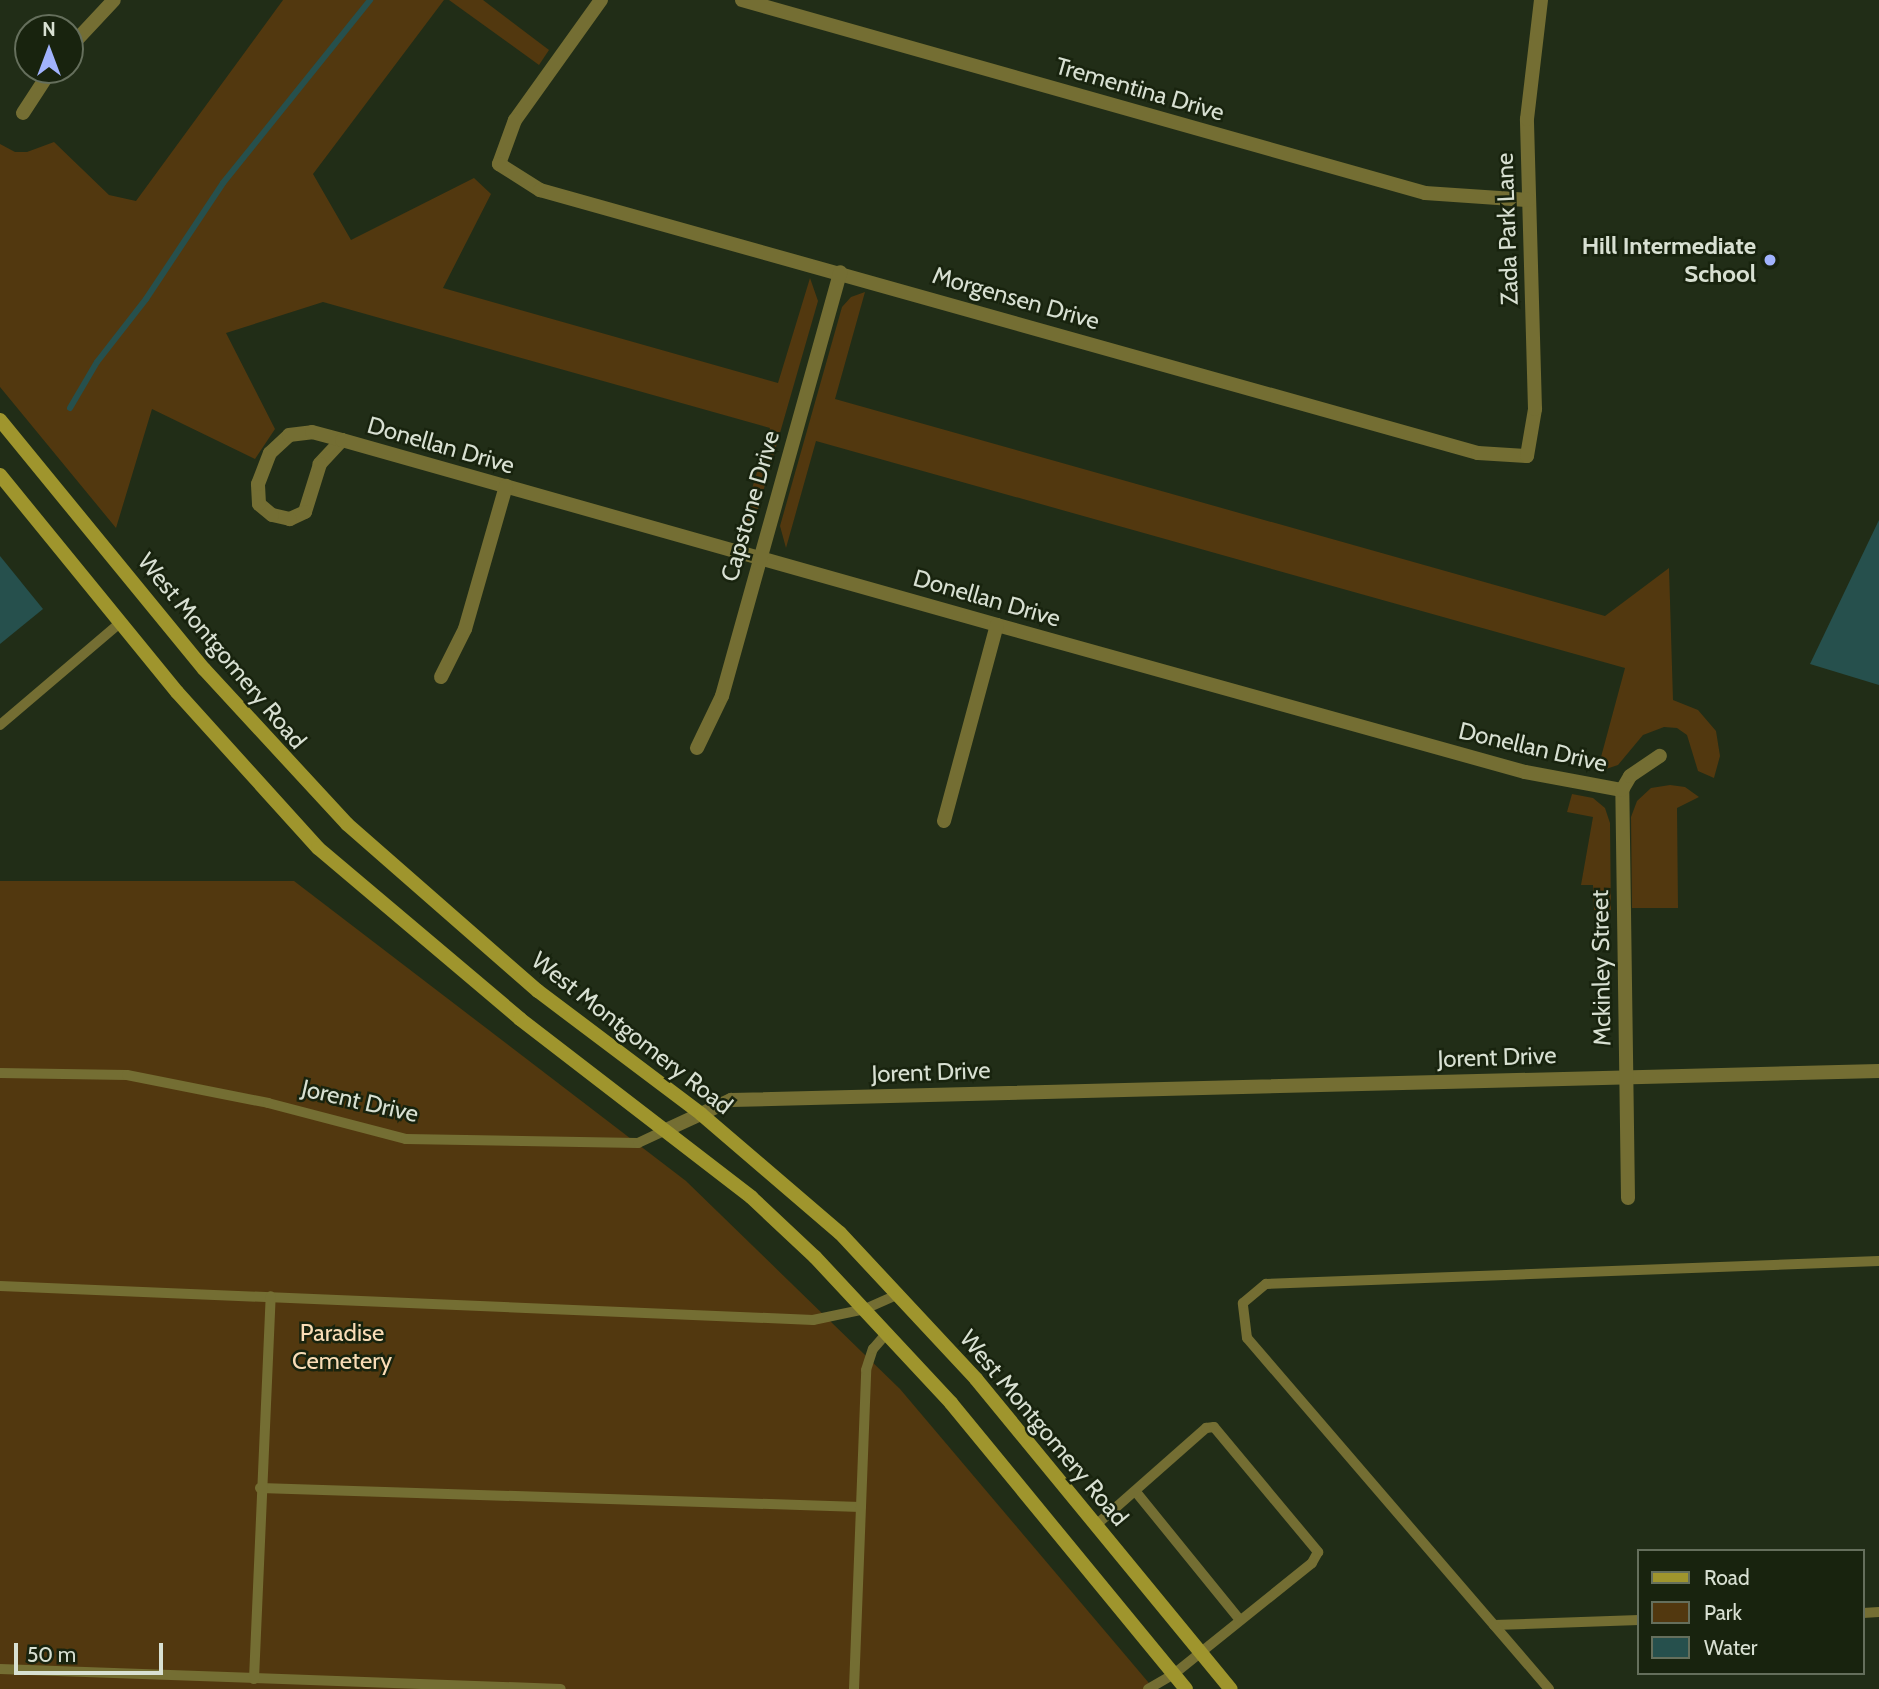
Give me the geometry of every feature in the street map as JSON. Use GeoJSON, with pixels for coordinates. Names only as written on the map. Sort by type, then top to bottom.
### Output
{"type":"FeatureCollection","features":[{"type":"Feature","properties":{"kind":"main road","name":"West Montgomery Road"},"geometry":{"type":"LineString","coordinates":[[0,420],[204,669],[347,824],[538,991],[701,1114],[840,1233],[899,1294],[1096,1525],[1231,1689]]}},
{"type":"Feature","properties":{"kind":"main road"},"geometry":{"type":"LineString","coordinates":[[0,475],[249,776],[318,848],[520,1019],[751,1197],[865,1309],[951,1403],[1186,1689]]}},
{"type":"Feature","properties":{"kind":"street"},"geometry":{"type":"LineString","coordinates":[[84,32],[114,0]]}},
{"type":"Feature","properties":{"kind":"street","name":"Morgensen Drive"},"geometry":{"type":"LineString","coordinates":[[601,0],[515,120],[499,164],[540,190],[1478,453],[1527,456]]}},
{"type":"Feature","properties":{"kind":"street","name":"Trementina Drive"},"geometry":{"type":"LineString","coordinates":[[742,0],[1425,193],[1529,200]]}},
{"type":"Feature","properties":{"kind":"street","name":"Zada Park Lane"},"geometry":{"type":"LineString","coordinates":[[1527,456],[1535,409],[1527,119],[1541,0]]}},
{"type":"Feature","properties":{"kind":"street"},"geometry":{"type":"LineString","coordinates":[[23,113],[42,84]]}},
{"type":"Feature","properties":{"kind":"street","name":"Capstone Drive"},"geometry":{"type":"LineString","coordinates":[[697,748],[722,695],[840,272]]}},
{"type":"Feature","properties":{"kind":"street","name":"Donellan Drive"},"geometry":{"type":"LineString","coordinates":[[342,440],[320,464],[305,513],[290,519],[272,516],[259,504],[258,484],[270,453],[289,435],[312,432],[342,440],[506,486],[997,625],[1525,772],[1622,790]]}},
{"type":"Feature","properties":{"kind":"street"},"geometry":{"type":"LineString","coordinates":[[441,677],[465,629],[506,486]]}},
{"type":"Feature","properties":{"kind":"street"},"geometry":{"type":"LineString","coordinates":[[944,821],[997,625]]}},
{"type":"Feature","properties":{"kind":"street"},"geometry":{"type":"LineString","coordinates":[[1622,790],[1630,776],[1660,756]]}},
{"type":"Feature","properties":{"kind":"street","name":"Mckinley Street"},"geometry":{"type":"LineString","coordinates":[[1622,790],[1628,1198]]}},
{"type":"Feature","properties":{"kind":"street","name":"Jorent Drive"},"geometry":{"type":"LineString","coordinates":[[666,1130],[730,1100],[1879,1071]]}},
{"type":"Feature","properties":{"kind":"lane"},"geometry":{"type":"LineString","coordinates":[[0,725],[120,622]]}},
{"type":"Feature","properties":{"kind":"lane","name":"Jorent Drive"},"geometry":{"type":"LineString","coordinates":[[0,1073],[140,1078],[268,1103],[406,1139],[638,1143],[666,1130]]}},
{"type":"Feature","properties":{"kind":"lane"},"geometry":{"type":"LineString","coordinates":[[1549,1689],[1247,1338],[1243,1303],[1266,1284],[1879,1261]]}},
{"type":"Feature","properties":{"kind":"lane"},"geometry":{"type":"LineString","coordinates":[[0,1286],[813,1320],[865,1309],[899,1294]]}},
{"type":"Feature","properties":{"kind":"lane"},"geometry":{"type":"LineString","coordinates":[[254,1679],[260,1488],[271,1296]]}},
{"type":"Feature","properties":{"kind":"lane"},"geometry":{"type":"LineString","coordinates":[[854,1689],[866,1370],[873,1349],[887,1333]]}},
{"type":"Feature","properties":{"kind":"lane"},"geometry":{"type":"LineString","coordinates":[[1096,1525],[1206,1428],[1214,1427],[1313,1540],[1318,1552],[1312,1563],[1201,1653],[1174,1674],[1148,1689]]}},
{"type":"Feature","properties":{"kind":"lane"},"geometry":{"type":"LineString","coordinates":[[260,1488],[862,1507]]}},
{"type":"Feature","properties":{"kind":"lane"},"geometry":{"type":"LineString","coordinates":[[1136,1492],[1240,1620]]}},
{"type":"Feature","properties":{"kind":"lane"},"geometry":{"type":"LineString","coordinates":[[1494,1625],[1638,1620]]}},
{"type":"Feature","properties":{"kind":"lane"},"geometry":{"type":"LineString","coordinates":[[0,1669],[402,1686],[561,1689]]}},
{"type":"Feature","properties":{"kind":"green space"},"geometry":{"type":"Polygon","coordinates":[[[283,0],[444,0],[313,174],[351,240],[474,178],[491,194],[443,288],[778,383],[810,278],[818,301],[752,530],[738,536],[770,428],[323,302],[226,333],[275,429],[255,459],[152,409],[116,528],[0,387],[0,144],[15,152],[27,152],[54,142],[109,195],[136,201],[283,0]]]}},
{"type":"Feature","properties":{"kind":"green space"},"geometry":{"type":"Polygon","coordinates":[[[449,0],[483,0],[549,50],[539,65],[449,0]]]}},
{"type":"Feature","properties":{"kind":"green space"},"geometry":{"type":"Polygon","coordinates":[[[865,292],[835,399],[1605,616],[1669,568],[1673,700],[1698,710],[1716,731],[1720,756],[1714,778],[1698,771],[1687,735],[1677,728],[1664,727],[1643,735],[1618,765],[1597,772],[1625,668],[816,441],[786,548],[780,526],[842,307],[851,297],[865,292]]]}},
{"type":"Feature","properties":{"kind":"green space"},"geometry":{"type":"Polygon","coordinates":[[[1670,785],[1685,787],[1699,797],[1677,808],[1678,908],[1632,908],[1631,817],[1637,801],[1651,788],[1670,785]]]}},
{"type":"Feature","properties":{"kind":"green space"},"geometry":{"type":"Polygon","coordinates":[[[1572,794],[1593,798],[1605,808],[1610,823],[1611,910],[1594,910],[1593,885],[1581,885],[1593,817],[1567,812],[1572,794]]]}},
{"type":"Feature","properties":{"kind":"green space","name":"Paradise Cemetery"},"geometry":{"type":"Polygon","coordinates":[[[0,881],[294,881],[686,1181],[900,1389],[1154,1689],[0,1689],[0,881]]]}},
{"type":"Feature","properties":{"kind":"water"},"geometry":{"type":"Polygon","coordinates":[[[1879,520],[1879,685],[1810,664],[1879,520]]]}},
{"type":"Feature","properties":{"kind":"water"},"geometry":{"type":"Polygon","coordinates":[[[0,556],[43,609],[0,644],[0,556]]]}},
{"type":"Feature","properties":{"kind":"waterway"},"geometry":{"type":"LineString","coordinates":[[70,408],[97,362],[146,299],[223,183],[370,0]]}},
{"type":"Feature","properties":{"kind":"place","name":"Hill Intermediate School"},"geometry":{"type":"Point","coordinates":[1770,260]}}]}
